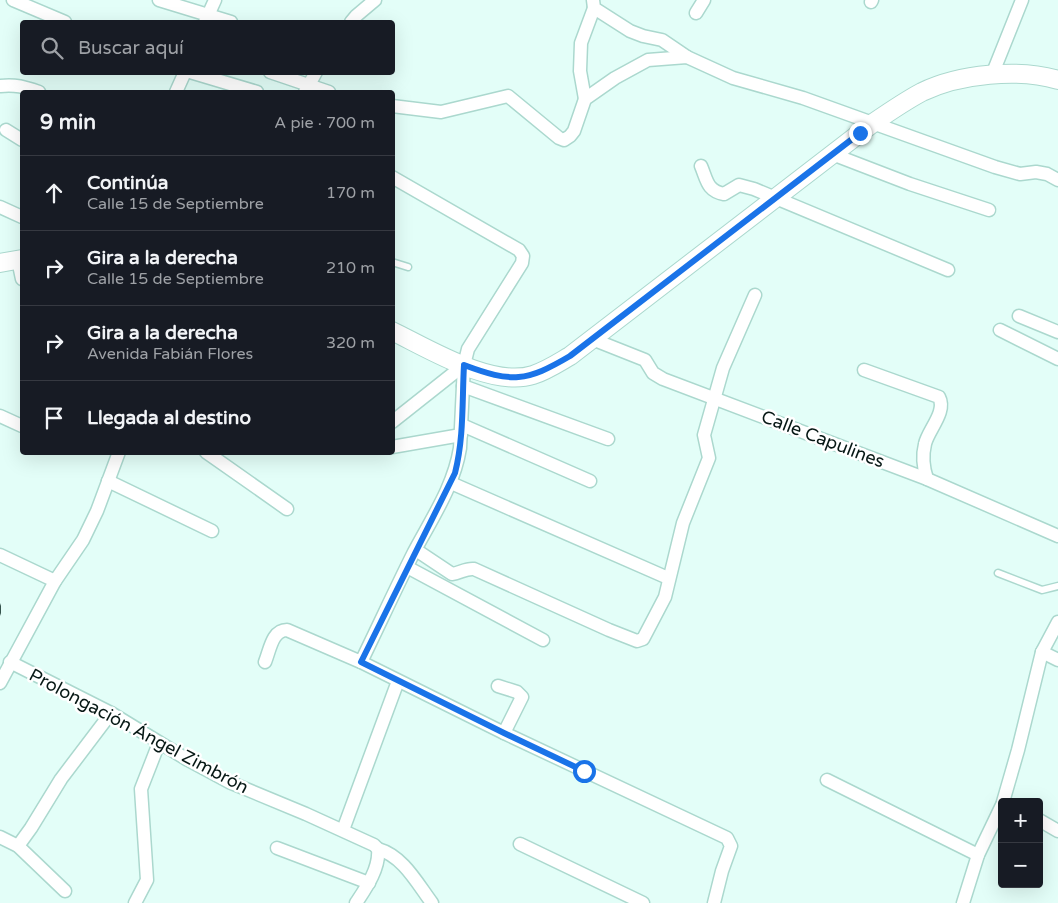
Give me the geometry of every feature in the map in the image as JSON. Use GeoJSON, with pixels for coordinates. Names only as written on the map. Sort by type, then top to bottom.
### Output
{"type":"FeatureCollection","features":[{"type":"Feature","properties":{"kind":"main road"},"geometry":{"type":"LineString","coordinates":[[395,332],[492,376],[515,378],[531,376],[546,370],[570,356],[873,122],[908,100],[930,89],[962,80],[992,75],[1023,74],[1055,77]]}},
{"type":"Feature","properties":{"kind":"main road"},"geometry":{"type":"LineString","coordinates":[[0,263],[20,259]]}},
{"type":"Feature","properties":{"kind":"street"},"geometry":{"type":"LineString","coordinates":[[13,0],[60,20]]}},
{"type":"Feature","properties":{"kind":"street"},"geometry":{"type":"LineString","coordinates":[[159,0],[207,19],[215,0]]}},
{"type":"Feature","properties":{"kind":"street"},"geometry":{"type":"LineString","coordinates":[[353,20],[375,0]]}},
{"type":"Feature","properties":{"kind":"street"},"geometry":{"type":"LineString","coordinates":[[696,13],[704,0]]}},
{"type":"Feature","properties":{"kind":"street"},"geometry":{"type":"LineString","coordinates":[[992,75],[1022,0]]}},
{"type":"Feature","properties":{"kind":"street"},"geometry":{"type":"LineString","coordinates":[[395,106],[441,112],[508,96],[559,138],[564,140],[574,131],[586,99],[580,71],[581,43],[594,4],[630,31],[662,40],[687,57],[734,78],[803,98],[995,167],[1020,174],[1036,172],[1048,174],[1058,180]]}},
{"type":"Feature","properties":{"kind":"street"},"geometry":{"type":"LineString","coordinates":[[586,99],[615,78],[648,60],[687,57]]}},
{"type":"Feature","properties":{"kind":"street"},"geometry":{"type":"LineString","coordinates":[[177,90],[184,75]]}},
{"type":"Feature","properties":{"kind":"street"},"geometry":{"type":"LineString","coordinates":[[200,75],[250,90]]}},
{"type":"Feature","properties":{"kind":"street"},"geometry":{"type":"LineString","coordinates":[[276,75],[306,89],[314,75]]}},
{"type":"Feature","properties":{"kind":"street"},"geometry":{"type":"LineString","coordinates":[[0,86],[12,84],[34,90]]}},
{"type":"Feature","properties":{"kind":"street"},"geometry":{"type":"LineString","coordinates":[[6,130],[20,139]]}},
{"type":"Feature","properties":{"kind":"street"},"geometry":{"type":"LineString","coordinates":[[832,154],[910,184],[989,210]]}},
{"type":"Feature","properties":{"kind":"street"},"geometry":{"type":"LineString","coordinates":[[701,166],[710,188],[716,193],[724,194],[739,185],[775,198],[948,270]]}},
{"type":"Feature","properties":{"kind":"street"},"geometry":{"type":"LineString","coordinates":[[361,662],[407,567],[451,483],[458,460],[462,430],[464,365],[468,349],[522,263],[523,256],[519,250],[395,179]]}},
{"type":"Feature","properties":{"kind":"street"},"geometry":{"type":"LineString","coordinates":[[0,207],[20,216]]}},
{"type":"Feature","properties":{"kind":"street"},"geometry":{"type":"LineString","coordinates":[[416,550],[452,574],[468,568],[474,569],[609,630],[637,640],[643,639],[665,598],[668,578],[683,523],[709,458],[704,435],[724,368],[755,294]]}},
{"type":"Feature","properties":{"kind":"street"},"geometry":{"type":"LineString","coordinates":[[1019,316],[1058,332]]}},
{"type":"Feature","properties":{"kind":"street"},"geometry":{"type":"LineString","coordinates":[[1000,330],[1058,359]]}},
{"type":"Feature","properties":{"kind":"street","name":"Calle Capulines"},"geometry":{"type":"LineString","coordinates":[[592,339],[645,360],[653,374],[663,379],[927,479],[1058,536]]}},
{"type":"Feature","properties":{"kind":"street"},"geometry":{"type":"LineString","coordinates":[[395,420],[464,365]]}},
{"type":"Feature","properties":{"kind":"street"},"geometry":{"type":"LineString","coordinates":[[864,370],[940,397],[941,409],[925,442],[922,456],[927,479]]}},
{"type":"Feature","properties":{"kind":"street"},"geometry":{"type":"LineString","coordinates":[[463,386],[608,439]]}},
{"type":"Feature","properties":{"kind":"street"},"geometry":{"type":"LineString","coordinates":[[0,416],[20,425]]}},
{"type":"Feature","properties":{"kind":"street"},"geometry":{"type":"LineString","coordinates":[[395,446],[462,430],[590,481]]}},
{"type":"Feature","properties":{"kind":"street"},"geometry":{"type":"LineString","coordinates":[[0,683],[55,581],[83,540],[97,511],[118,455]]}},
{"type":"Feature","properties":{"kind":"street"},"geometry":{"type":"LineString","coordinates":[[210,455],[287,509]]}},
{"type":"Feature","properties":{"kind":"street"},"geometry":{"type":"LineString","coordinates":[[108,481],[212,531]]}},
{"type":"Feature","properties":{"kind":"street"},"geometry":{"type":"LineString","coordinates":[[451,483],[668,578]]}},
{"type":"Feature","properties":{"kind":"street"},"geometry":{"type":"LineString","coordinates":[[0,555],[55,581]]}},
{"type":"Feature","properties":{"kind":"street"},"geometry":{"type":"LineString","coordinates":[[407,567],[543,640]]}},
{"type":"Feature","properties":{"kind":"street"},"geometry":{"type":"LineString","coordinates":[[1006,798],[1042,652],[1058,622]]}},
{"type":"Feature","properties":{"kind":"street"},"geometry":{"type":"LineString","coordinates":[[265,662],[276,633],[281,630],[287,630],[361,662],[504,733],[727,838],[731,846],[714,903]]}},
{"type":"Feature","properties":{"kind":"street"},"geometry":{"type":"LineString","coordinates":[[1042,652],[1058,660]]}},
{"type":"Feature","properties":{"kind":"street","name":"Prolongación Ángel Zimbrón"},"geometry":{"type":"LineString","coordinates":[[10,662],[110,713],[229,782],[343,830],[378,849],[388,852],[398,858],[432,903]]}},
{"type":"Feature","properties":{"kind":"street"},"geometry":{"type":"LineString","coordinates":[[343,830],[398,681]]}},
{"type":"Feature","properties":{"kind":"street"},"geometry":{"type":"LineString","coordinates":[[498,686],[517,692],[522,696],[504,733]]}},
{"type":"Feature","properties":{"kind":"street"},"geometry":{"type":"LineString","coordinates":[[18,846],[61,779],[110,713]]}},
{"type":"Feature","properties":{"kind":"street"},"geometry":{"type":"LineString","coordinates":[[135,903],[147,880],[141,789],[159,743]]}},
{"type":"Feature","properties":{"kind":"street"},"geometry":{"type":"LineString","coordinates":[[827,780],[978,855]]}},
{"type":"Feature","properties":{"kind":"street"},"geometry":{"type":"LineString","coordinates":[[963,903],[978,855],[998,816]]}},
{"type":"Feature","properties":{"kind":"street"},"geometry":{"type":"LineString","coordinates":[[1043,822],[1058,831]]}},
{"type":"Feature","properties":{"kind":"street"},"geometry":{"type":"LineString","coordinates":[[0,837],[18,846],[65,891]]}},
{"type":"Feature","properties":{"kind":"street"},"geometry":{"type":"LineString","coordinates":[[520,844],[643,903]]}},
{"type":"Feature","properties":{"kind":"street"},"geometry":{"type":"LineString","coordinates":[[277,848],[369,883]]}},
{"type":"Feature","properties":{"kind":"street"},"geometry":{"type":"LineString","coordinates":[[356,903],[369,883],[379,855],[378,849]]}},
{"type":"Feature","properties":{"kind":"lane"},"geometry":{"type":"LineString","coordinates":[[395,263],[408,267]]}},
{"type":"Feature","properties":{"kind":"lane"},"geometry":{"type":"LineString","coordinates":[[998,573],[1042,590],[1058,586]]}},
{"type":"Feature","properties":{"kind":"route"},"geometry":{"type":"LineString","coordinates":[[584,771],[361,662],[455,473],[462,425],[464,365],[492,376],[515,378],[531,376],[546,370],[570,356],[860,133]]}}]}
